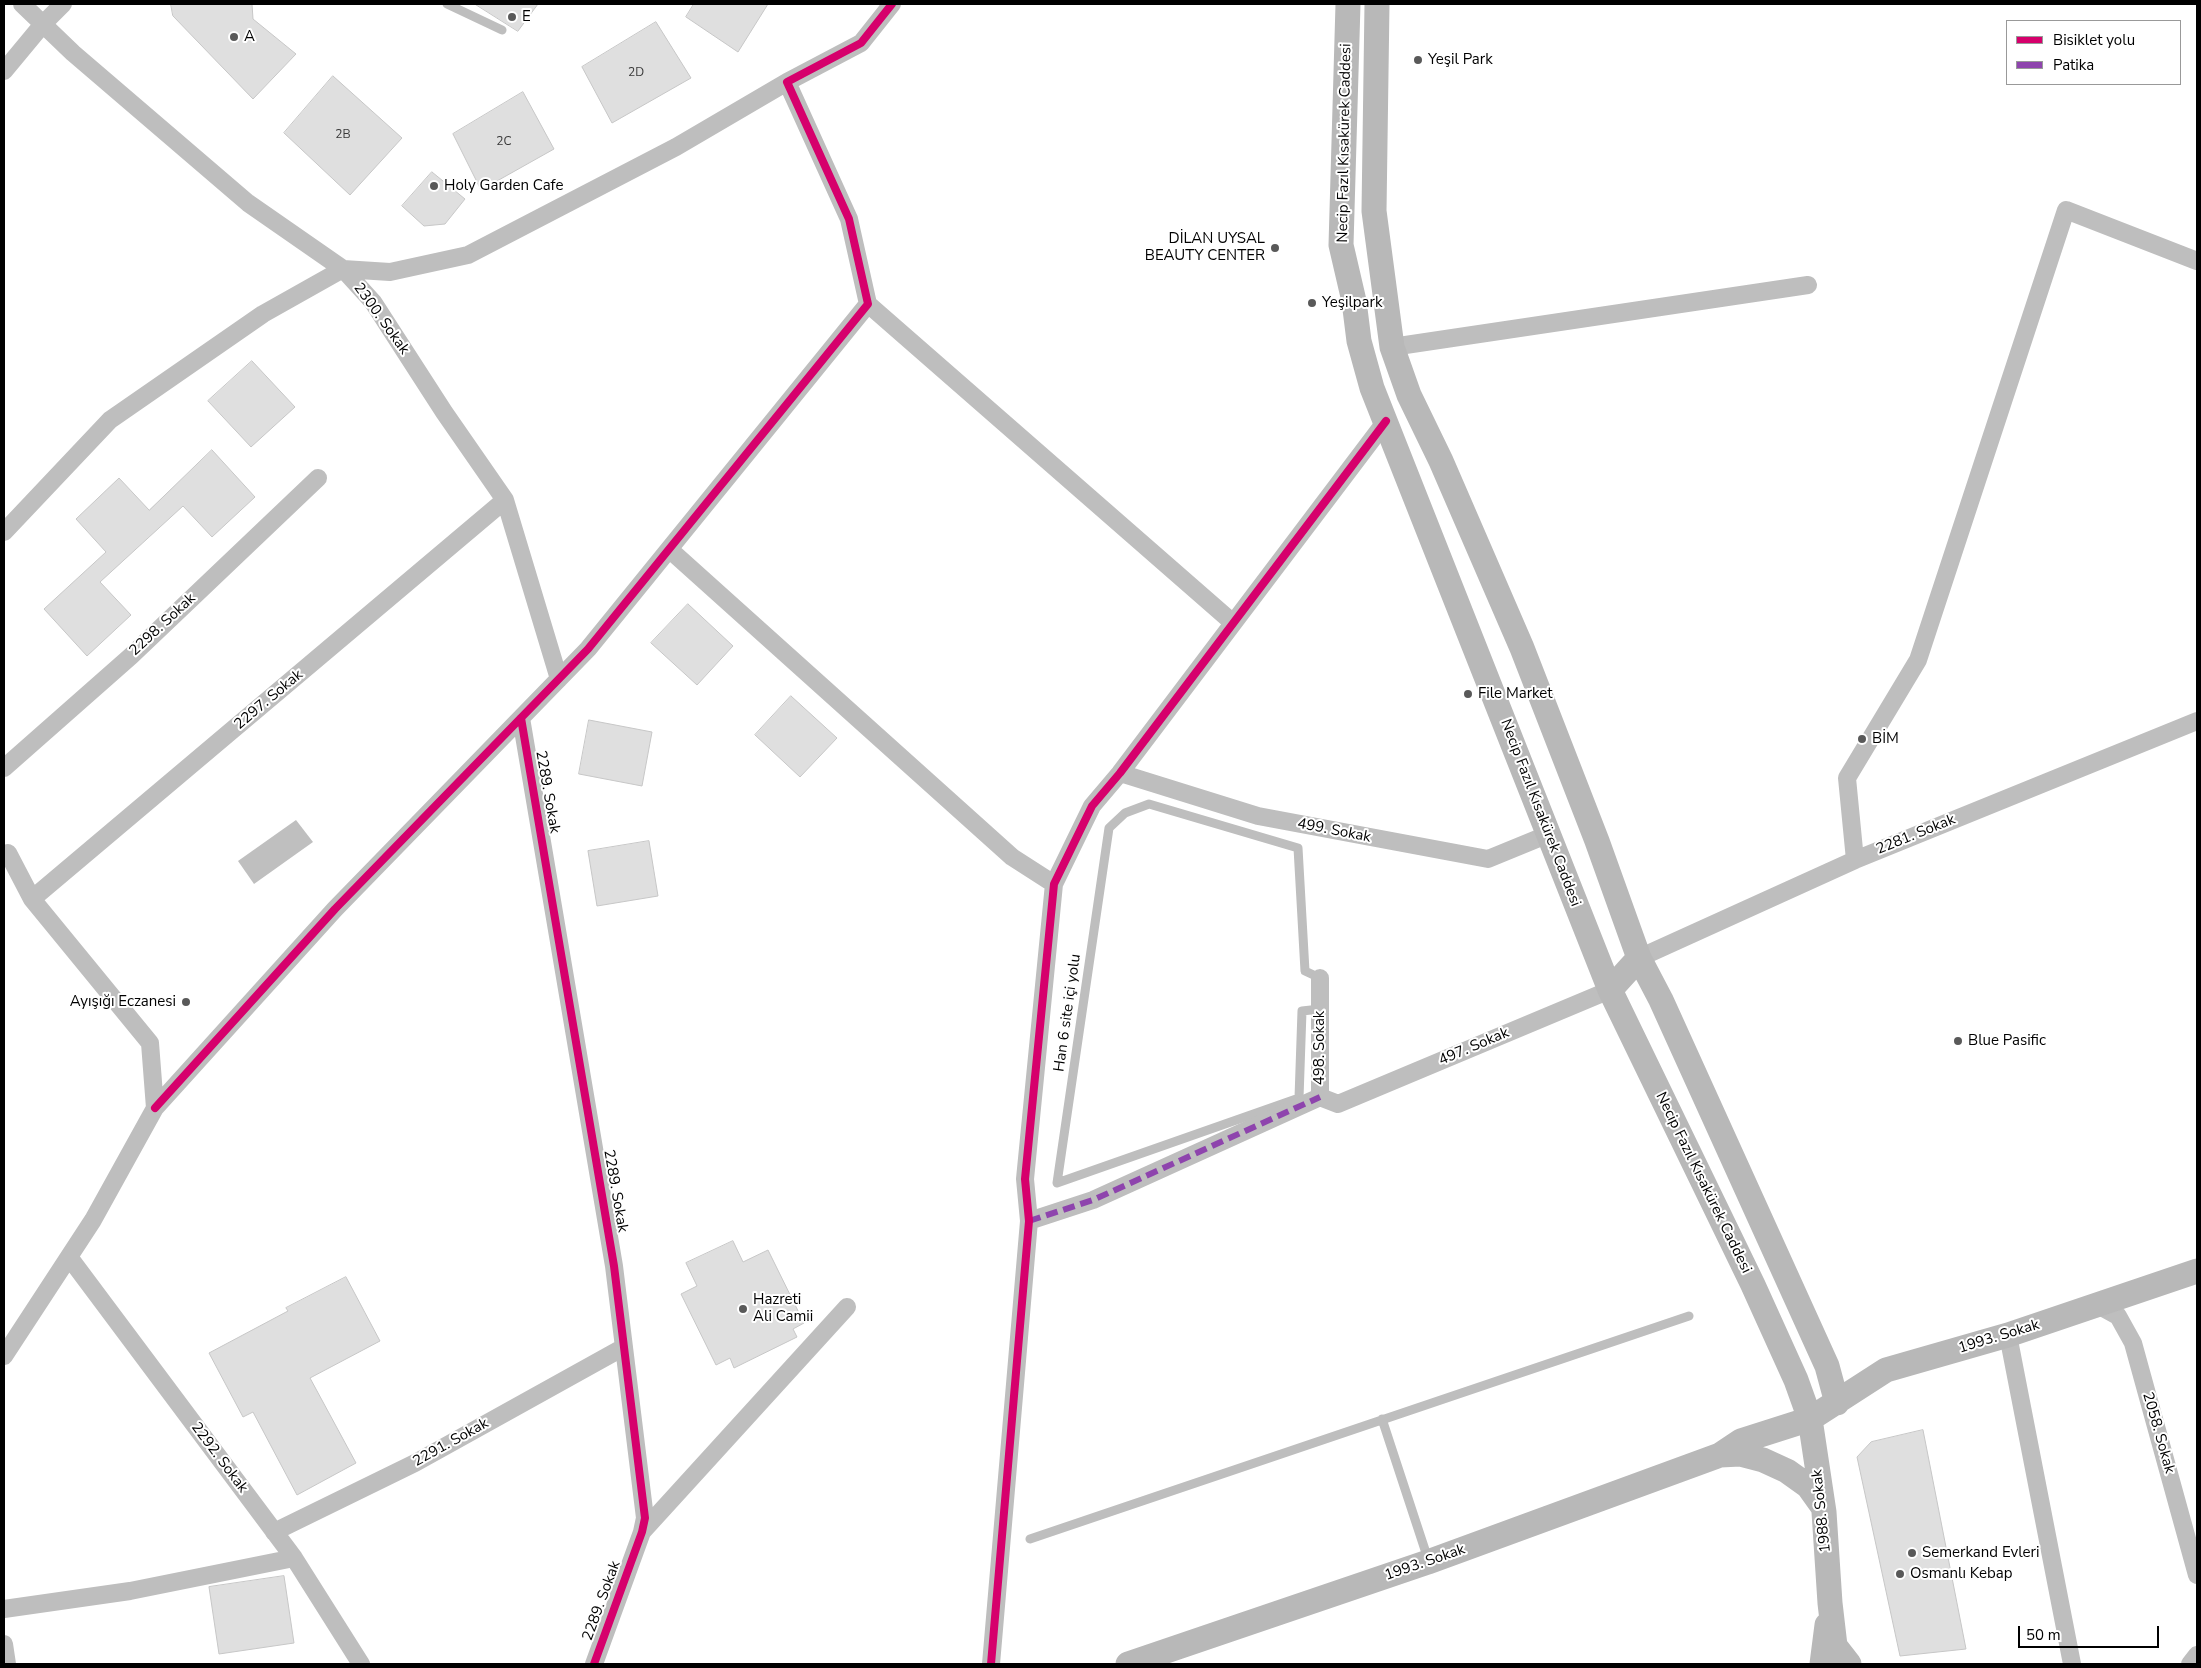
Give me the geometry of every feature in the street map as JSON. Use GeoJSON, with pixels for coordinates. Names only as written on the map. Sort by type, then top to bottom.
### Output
{"type":"FeatureCollection","features":[{"type":"Feature","properties":{"kind":"main road","name":"Necip Fazıl Kısakürek Caddesi"},"geometry":{"type":"LineString","coordinates":[[1348,4],[1341,245],[1354,301],[1359,341],[1372,388],[1610,990],[1753,1285],[1796,1380],[1810,1419]]}},
{"type":"Feature","properties":{"kind":"main road","name":"Necip Fazıl Kısakürek Caddesi"},"geometry":{"type":"LineString","coordinates":[[1377,4],[1374,211],[1392,347],[1409,395],[1441,462],[1522,648],[1595,835],[1640,958],[1661,1000],[1827,1366],[1837,1403]]}},
{"type":"Feature","properties":{"kind":"main road"},"geometry":{"type":"LineString","coordinates":[[1386,421],[1409,395]]}},
{"type":"Feature","properties":{"kind":"main road"},"geometry":{"type":"LineString","coordinates":[[1610,990],[1640,958]]}},
{"type":"Feature","properties":{"kind":"main road","name":"1993. Sokak"},"geometry":{"type":"LineString","coordinates":[[1128,1664],[1428,1562],[1720,1455],[1741,1442],[1810,1419],[1886,1370],[2008,1335],[2197,1271]]}},
{"type":"Feature","properties":{"kind":"main road","name":"1988. Sokak"},"geometry":{"type":"LineString","coordinates":[[1810,1419],[1823,1507],[1830,1603]]}},
{"type":"Feature","properties":{"kind":"main road"},"geometry":{"type":"LineString","coordinates":[[1720,1455],[1740,1454],[1763,1460],[1787,1471],[1808,1486],[1823,1507]]}},
{"type":"Feature","properties":{"kind":"main road"},"geometry":{"type":"LineString","coordinates":[[1822,1664],[1830,1603]]}},
{"type":"Feature","properties":{"kind":"main road"},"geometry":{"type":"LineString","coordinates":[[1830,1603],[1835,1646],[1849,1664]]}},
{"type":"Feature","properties":{"kind":"street"},"geometry":{"type":"LineString","coordinates":[[22,4],[73,52],[248,203],[344,269],[390,272],[468,255],[676,147],[787,82],[861,43],[892,4]]}},
{"type":"Feature","properties":{"kind":"street"},"geometry":{"type":"LineString","coordinates":[[4,71],[43,24],[63,4]]}},
{"type":"Feature","properties":{"kind":"street"},"geometry":{"type":"LineString","coordinates":[[787,82],[849,219],[868,304],[1232,622]]}},
{"type":"Feature","properties":{"kind":"street"},"geometry":{"type":"LineString","coordinates":[[1856,860],[1847,778],[1918,660],[2066,210],[2197,261]]}},
{"type":"Feature","properties":{"kind":"street","name":"2300. Sokak"},"geometry":{"type":"LineString","coordinates":[[4,532],[110,420],[263,314],[344,269],[373,302],[444,412],[506,500],[558,679]]}},
{"type":"Feature","properties":{"kind":"street"},"geometry":{"type":"LineString","coordinates":[[1392,347],[1808,285]]}},
{"type":"Feature","properties":{"kind":"street"},"geometry":{"type":"LineString","coordinates":[[4,1356],[93,1220],[155,1108],[335,909],[588,649],[868,304]]}},
{"type":"Feature","properties":{"kind":"street"},"geometry":{"type":"LineString","coordinates":[[991,1664],[1029,1221],[1025,1179],[1054,884],[1092,806],[1120,773],[1232,622],[1386,421]]}},
{"type":"Feature","properties":{"kind":"street","name":"2298. Sokak"},"geometry":{"type":"LineString","coordinates":[[4,768],[131,656],[318,478]]}},
{"type":"Feature","properties":{"kind":"street","name":"2297. Sokak"},"geometry":{"type":"LineString","coordinates":[[32,899],[506,500]]}},
{"type":"Feature","properties":{"kind":"street"},"geometry":{"type":"LineString","coordinates":[[669,549],[1012,857],[1054,884]]}},
{"type":"Feature","properties":{"kind":"street","name":"2289. Sokak"},"geometry":{"type":"LineString","coordinates":[[521,718],[614,1266],[645,1518],[642,1532],[594,1664]]}},
{"type":"Feature","properties":{"kind":"street","name":"2281. Sokak"},"geometry":{"type":"LineString","coordinates":[[1640,958],[1856,860],[2197,721]]}},
{"type":"Feature","properties":{"kind":"street","name":"499. Sokak"},"geometry":{"type":"LineString","coordinates":[[1120,773],[1258,816],[1488,859],[1549,834]]}},
{"type":"Feature","properties":{"kind":"street"},"geometry":{"type":"LineString","coordinates":[[5,854],[32,899],[150,1044],[155,1108]]}},
{"type":"Feature","properties":{"kind":"street","name":"498. Sokak"},"geometry":{"type":"LineString","coordinates":[[1320,978],[1320,1097],[1338,1104]]}},
{"type":"Feature","properties":{"kind":"street","name":"497. Sokak"},"geometry":{"type":"LineString","coordinates":[[1338,1104],[1610,990]]}},
{"type":"Feature","properties":{"kind":"street"},"geometry":{"type":"LineString","coordinates":[[1029,1221],[1093,1200],[1320,1097]]}},
{"type":"Feature","properties":{"kind":"street","name":"2292. Sokak"},"geometry":{"type":"LineString","coordinates":[[69,1257],[294,1558],[361,1664]]}},
{"type":"Feature","properties":{"kind":"street","name":"2058. Sokak"},"geometry":{"type":"LineString","coordinates":[[2098,1305],[2118,1316],[2133,1343],[2190,1522],[2197,1575]]}},
{"type":"Feature","properties":{"kind":"street"},"geometry":{"type":"LineString","coordinates":[[642,1532],[847,1307]]}},
{"type":"Feature","properties":{"kind":"street"},"geometry":{"type":"LineString","coordinates":[[2008,1335],[2072,1664]]}},
{"type":"Feature","properties":{"kind":"street","name":"2291. Sokak"},"geometry":{"type":"LineString","coordinates":[[274,1532],[415,1463],[624,1347]]}},
{"type":"Feature","properties":{"kind":"street"},"geometry":{"type":"LineString","coordinates":[[4,1609],[130,1591],[294,1558]]}},
{"type":"Feature","properties":{"kind":"street"},"geometry":{"type":"LineString","coordinates":[[4,1644],[6,1664]]}},
{"type":"Feature","properties":{"kind":"street"},"geometry":{"type":"LineString","coordinates":[[2190,1664],[2197,1655]]}},
{"type":"Feature","properties":{"kind":"lane"},"geometry":{"type":"LineString","coordinates":[[447,4],[502,30]]}},
{"type":"Feature","properties":{"kind":"lane","name":"Han 6 site içi yolu"},"geometry":{"type":"LineString","coordinates":[[1320,978],[1305,971],[1298,848],[1149,804],[1125,813],[1109,828],[1057,1183],[1299,1098],[1302,1012],[1320,1009]]}},
{"type":"Feature","properties":{"kind":"lane"},"geometry":{"type":"LineString","coordinates":[[1030,1539],[1689,1316]]}},
{"type":"Feature","properties":{"kind":"lane"},"geometry":{"type":"LineString","coordinates":[[1382,1419],[1428,1562]]}},
{"type":"Feature","properties":{"kind":"shaded area"},"geometry":{"type":"Polygon","coordinates":[[[296,820],[313,842],[254,884],[238,861],[296,820]]]}},
{"type":"Feature","properties":{"kind":"building","name":"A"},"geometry":{"type":"Polygon","coordinates":[[[171,4],[252,4],[253,19],[296,54],[253,99],[173,16],[171,4]]]}},
{"type":"Feature","properties":{"kind":"building","name":"E"},"geometry":{"type":"Polygon","coordinates":[[[475,4],[538,4],[518,31],[475,4]]]}},
{"type":"Feature","properties":{"kind":"building"},"geometry":{"type":"Polygon","coordinates":[[[694,4],[768,4],[738,52],[686,17],[694,4]]]}},
{"type":"Feature","properties":{"kind":"building"},"geometry":{"type":"Polygon","coordinates":[[[656,22],[691,78],[612,123],[582,67],[656,22]]]}},
{"type":"Feature","properties":{"kind":"building"},"geometry":{"type":"Polygon","coordinates":[[[333,76],[402,138],[350,195],[284,133],[333,76]]]}},
{"type":"Feature","properties":{"kind":"building"},"geometry":{"type":"Polygon","coordinates":[[[523,92],[554,149],[481,190],[453,134],[523,92]]]}},
{"type":"Feature","properties":{"kind":"building","name":"Holy Garden Cafe"},"geometry":{"type":"Polygon","coordinates":[[[432,172],[465,199],[445,224],[424,226],[402,206],[432,172]]]}},
{"type":"Feature","properties":{"kind":"building"},"geometry":{"type":"Polygon","coordinates":[[[252,361],[295,407],[251,447],[208,401],[252,361]]]}},
{"type":"Feature","properties":{"kind":"building"},"geometry":{"type":"Polygon","coordinates":[[[212,450],[255,497],[212,537],[183,506],[100,582],[131,615],[87,656],[44,609],[106,552],[76,519],[119,478],[149,510],[212,450]]]}},
{"type":"Feature","properties":{"kind":"building"},"geometry":{"type":"Polygon","coordinates":[[[688,604],[733,646],[697,685],[651,643],[688,604]]]}},
{"type":"Feature","properties":{"kind":"building"},"geometry":{"type":"Polygon","coordinates":[[[791,696],[837,738],[800,777],[755,735],[791,696]]]}},
{"type":"Feature","properties":{"kind":"building"},"geometry":{"type":"Polygon","coordinates":[[[589,720],[652,732],[642,786],[579,774],[589,720]]]}},
{"type":"Feature","properties":{"kind":"building"},"geometry":{"type":"Polygon","coordinates":[[[649,841],[658,896],[597,906],[588,851],[649,841]]]}},
{"type":"Feature","properties":{"kind":"building","name":"Hazreti Ali Camii"},"geometry":{"type":"Polygon","coordinates":[[[733,1241],[743,1262],[768,1250],[804,1323],[793,1329],[797,1337],[734,1368],[730,1358],[716,1365],[681,1294],[697,1286],[686,1263],[733,1241]]]}},
{"type":"Feature","properties":{"kind":"building"},"geometry":{"type":"Polygon","coordinates":[[[346,1277],[380,1341],[310,1378],[356,1463],[297,1495],[253,1412],[243,1417],[209,1353],[288,1311],[286,1308],[346,1277]]]}},
{"type":"Feature","properties":{"kind":"building","name":"Semerkand Evleri"},"geometry":{"type":"Polygon","coordinates":[[[1923,1430],[1966,1649],[1900,1656],[1857,1457],[1871,1442],[1923,1430]]]}},
{"type":"Feature","properties":{"kind":"building"},"geometry":{"type":"Polygon","coordinates":[[[284,1576],[294,1643],[219,1654],[209,1587],[284,1576]]]}},
{"type":"Feature","properties":{"kind":"marked path"},"geometry":{"type":"LineString","coordinates":[[1029,1221],[1093,1200],[1320,1097]]}},
{"type":"Feature","properties":{"kind":"cycle path"},"geometry":{"type":"LineString","coordinates":[[155,1108],[335,909],[588,649],[868,304],[849,219],[787,82],[861,43],[892,4]]}},
{"type":"Feature","properties":{"kind":"cycle path"},"geometry":{"type":"LineString","coordinates":[[991,1664],[1029,1221],[1025,1179],[1054,884],[1092,806],[1120,773],[1386,421]]}},
{"type":"Feature","properties":{"kind":"cycle path"},"geometry":{"type":"LineString","coordinates":[[521,718],[614,1266],[645,1518],[642,1532],[594,1664]]}},
{"type":"Feature","properties":{"kind":"place","name":"E"},"geometry":{"type":"Point","coordinates":[512,17]}},
{"type":"Feature","properties":{"kind":"place","name":"A"},"geometry":{"type":"Point","coordinates":[234,37]}},
{"type":"Feature","properties":{"kind":"place","name":"Yeşil Park"},"geometry":{"type":"Point","coordinates":[1418,60]}},
{"type":"Feature","properties":{"kind":"place","name":"Holy Garden Cafe"},"geometry":{"type":"Point","coordinates":[434,186]}},
{"type":"Feature","properties":{"kind":"place","name":"DİLAN UYSAL BEAUTY CENTER"},"geometry":{"type":"Point","coordinates":[1275,248]}},
{"type":"Feature","properties":{"kind":"place","name":"Yeşilpark"},"geometry":{"type":"Point","coordinates":[1312,303]}},
{"type":"Feature","properties":{"kind":"place","name":"File Market"},"geometry":{"type":"Point","coordinates":[1468,694]}},
{"type":"Feature","properties":{"kind":"place","name":"BİM"},"geometry":{"type":"Point","coordinates":[1862,739]}},
{"type":"Feature","properties":{"kind":"place","name":"Ayışığı Eczanesi"},"geometry":{"type":"Point","coordinates":[186,1002]}},
{"type":"Feature","properties":{"kind":"place","name":"Blue Pasific"},"geometry":{"type":"Point","coordinates":[1958,1041]}},
{"type":"Feature","properties":{"kind":"place","name":"Hazreti Ali Camii"},"geometry":{"type":"Point","coordinates":[743,1309]}},
{"type":"Feature","properties":{"kind":"place","name":"Semerkand Evleri"},"geometry":{"type":"Point","coordinates":[1912,1553]}},
{"type":"Feature","properties":{"kind":"place","name":"Osmanlı Kebap"},"geometry":{"type":"Point","coordinates":[1900,1574]}}]}
